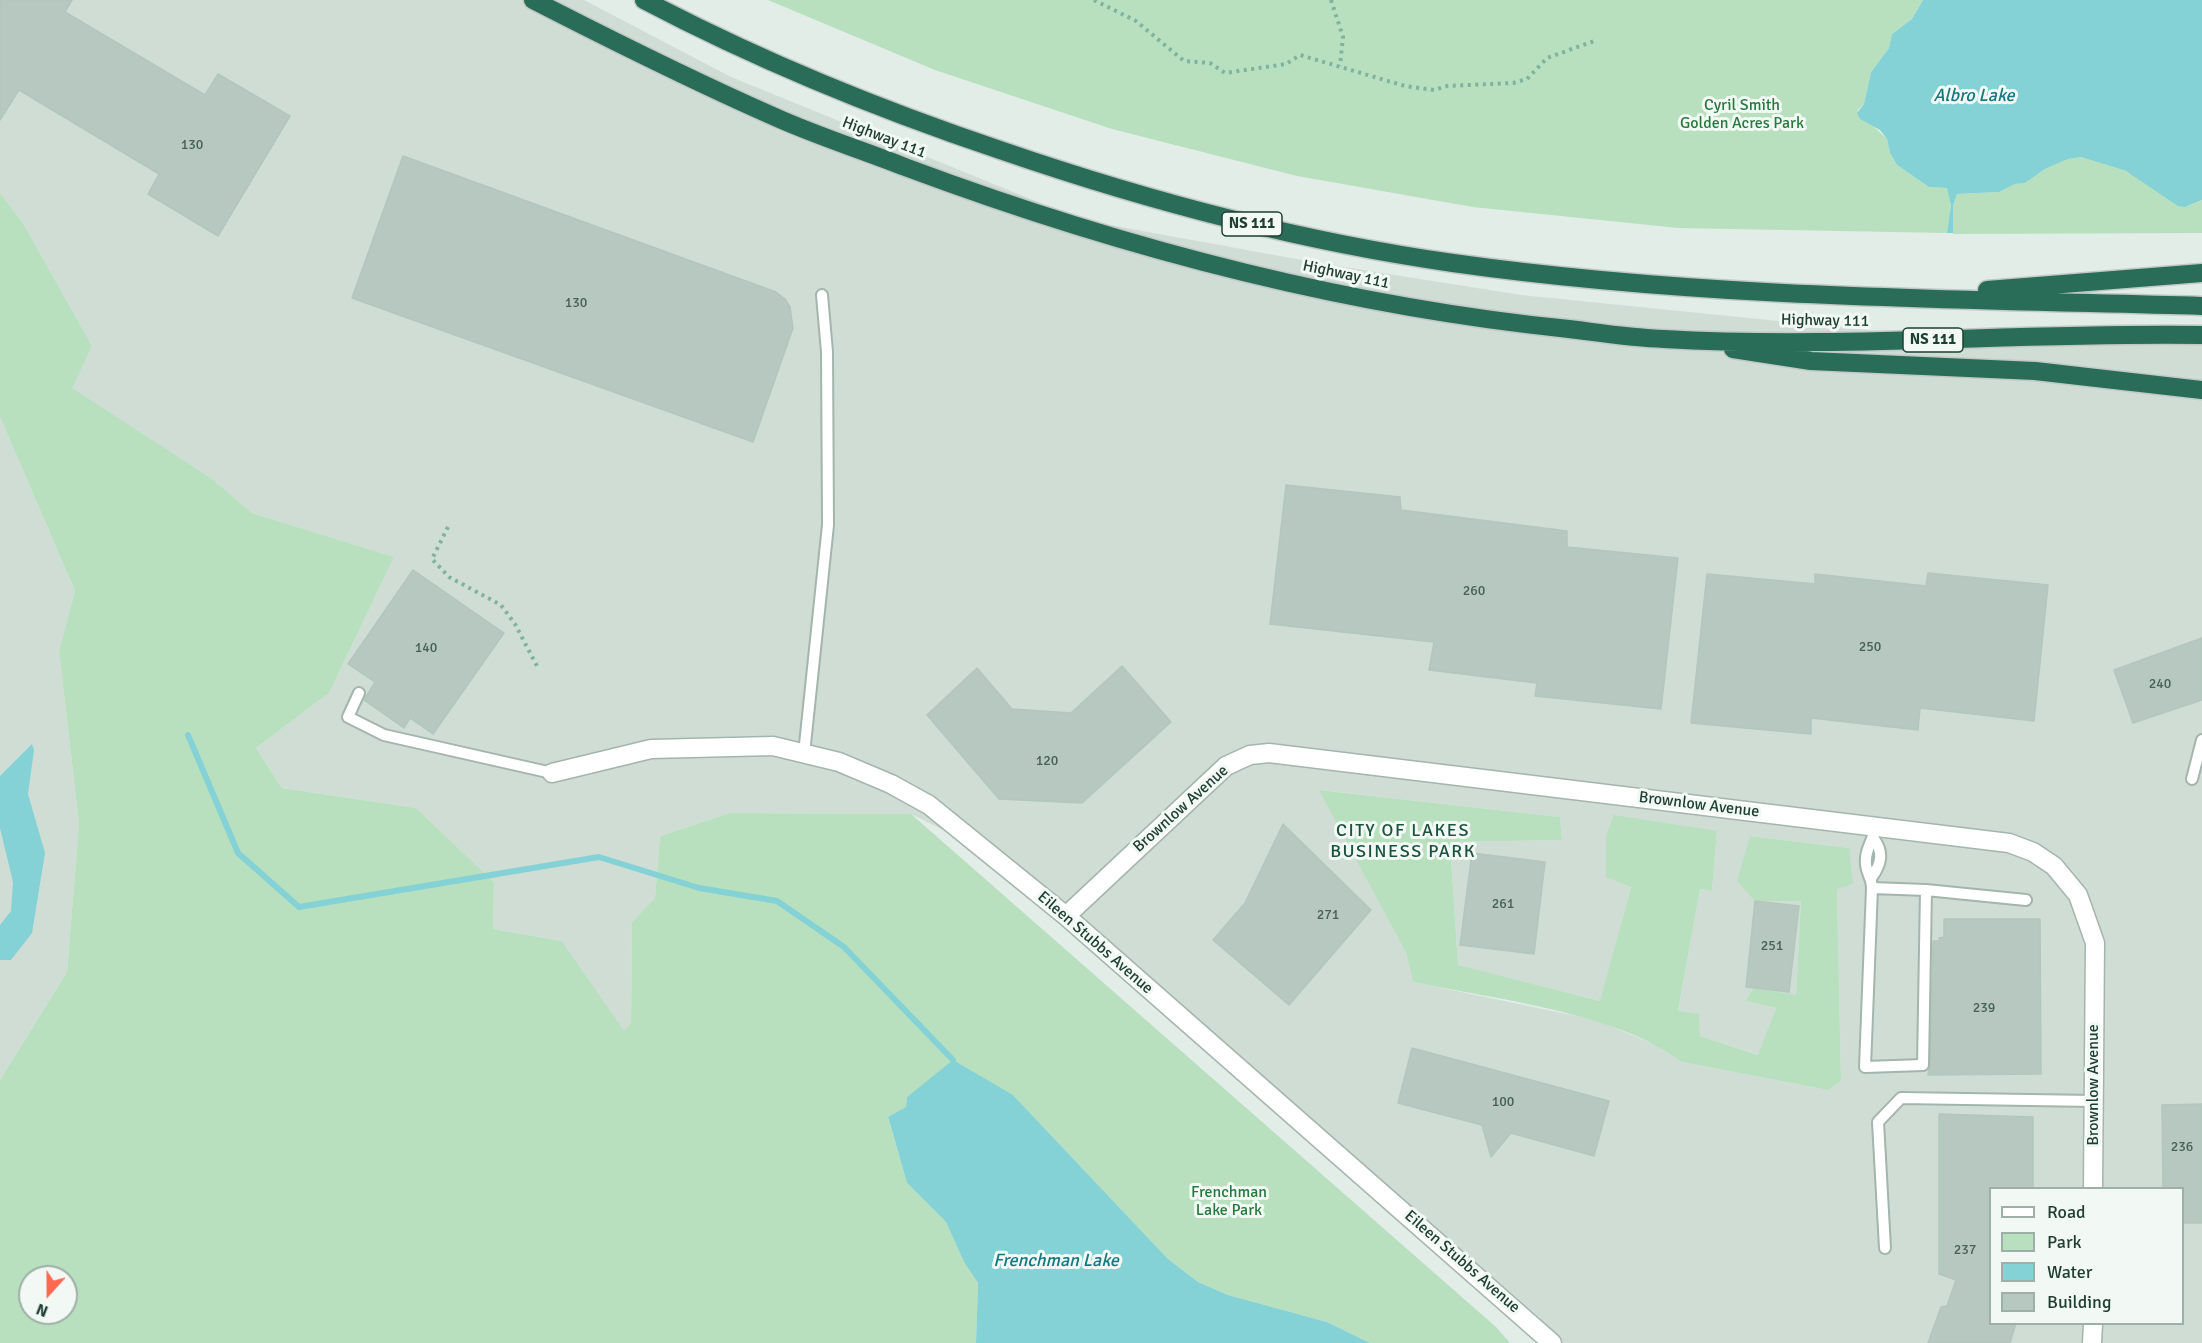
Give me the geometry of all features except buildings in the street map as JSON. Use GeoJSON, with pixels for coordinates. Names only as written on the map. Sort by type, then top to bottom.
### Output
{"type":"FeatureCollection","features":[{"type":"Feature","properties":{"kind":"highway","name":"Highway 111"},"geometry":{"type":"LineString","coordinates":[[533,0],[646,58],[780,119],[983,196],[1119,239],[1362,300],[1481,320],[1663,339],[1887,341],[2110,334],[2202,335]]}},
{"type":"Feature","properties":{"kind":"highway","name":"Highway 111"},"geometry":{"type":"LineString","coordinates":[[644,0],[807,77],[920,123],[1046,166],[1204,214],[1349,245],[1454,263],[1601,280],[1896,298],[2202,306]]}},
{"type":"Feature","properties":{"kind":"highway"},"geometry":{"type":"LineString","coordinates":[[1896,298],[2202,273]]}},
{"type":"Feature","properties":{"kind":"highway"},"geometry":{"type":"LineString","coordinates":[[1663,339],[1811,361],[2035,371],[2202,390]]}},
{"type":"Feature","properties":{"kind":"street","name":"Eileen Stubbs Avenue"},"geometry":{"type":"LineString","coordinates":[[552,773],[651,749],[773,746],[839,762],[891,784],[929,805],[1066,916],[1552,1343]]}},
{"type":"Feature","properties":{"kind":"street","name":"Brownlow Avenue"},"geometry":{"type":"LineString","coordinates":[[1066,916],[1226,765],[1250,755],[1269,753],[1874,833],[2009,843],[2033,852],[2054,866],[2078,895],[2095,943],[2093,1187]]}},
{"type":"Feature","properties":{"kind":"street"},"geometry":{"type":"LineString","coordinates":[[2092,1325],[2092,1343]]}},
{"type":"Feature","properties":{"kind":"lane"},"geometry":{"type":"LineString","coordinates":[[804,754],[828,525],[827,352],[822,295]]}},
{"type":"Feature","properties":{"kind":"lane"},"geometry":{"type":"LineString","coordinates":[[359,693],[348,717],[384,735],[552,773]]}},
{"type":"Feature","properties":{"kind":"lane"},"geometry":{"type":"LineString","coordinates":[[2192,779],[2202,740]]}},
{"type":"Feature","properties":{"kind":"lane"},"geometry":{"type":"LineString","coordinates":[[1874,833],[1868,846],[1866,865],[1872,883],[1865,1067],[1923,1065],[1926,890]]}},
{"type":"Feature","properties":{"kind":"lane"},"geometry":{"type":"LineString","coordinates":[[1872,883],[2026,900]]}},
{"type":"Feature","properties":{"kind":"lane"},"geometry":{"type":"LineString","coordinates":[[1885,1248],[1878,1122],[1901,1098],[2094,1101]]}},
{"type":"Feature","properties":{"kind":"path"},"geometry":{"type":"LineString","coordinates":[[1094,0],[1136,21],[1184,61],[1210,63],[1224,73],[1286,64],[1300,55],[1405,86],[1434,90],[1447,86],[1513,83],[1527,78],[1547,58],[1597,40]]}},
{"type":"Feature","properties":{"kind":"path"},"geometry":{"type":"LineString","coordinates":[[1331,0],[1343,37],[1340,66]]}},
{"type":"Feature","properties":{"kind":"path"},"geometry":{"type":"LineString","coordinates":[[448,527],[432,559],[449,578],[501,605],[515,624],[538,668]]}},
{"type":"Feature","properties":{"kind":"shaded area"},"geometry":{"type":"Polygon","coordinates":[[[0,0],[584,0],[731,77],[1082,220],[1313,262],[1521,295],[1897,333],[2202,330],[2202,1343],[1562,1343],[1539,1317],[1016,866],[911,814],[730,813],[660,836],[655,898],[632,922],[631,1023],[624,1032],[562,941],[493,929],[494,882],[416,808],[282,788],[256,748],[329,693],[394,557],[252,513],[211,478],[71,388],[92,346],[23,223],[0,193],[0,0]],[[1320,790],[1406,953],[1413,982],[1596,1020],[1663,1048],[1682,1062],[1828,1090],[1841,1081],[1837,888],[1849,848],[1750,836],[1756,901],[1801,901],[1796,996],[1754,988],[1745,1001],[1776,1008],[1759,1055],[1700,1036],[1678,1012],[1700,889],[1712,891],[1717,831],[1631,886],[1601,1001],[1458,966],[1450,842],[1562,840],[1560,817],[1320,790]]]}},
{"type":"Feature","properties":{"kind":"shaded area"},"geometry":{"type":"Polygon","coordinates":[[[0,417],[75,591],[59,650],[79,824],[67,972],[0,1080],[0,417]]]}},
{"type":"Feature","properties":{"kind":"green space","name":"Cyril Smith Golden Acres Park"},"geometry":{"type":"Polygon","coordinates":[[[768,0],[1923,0],[1912,19],[1892,34],[1889,48],[1871,72],[1864,104],[1857,111],[1887,139],[1890,153],[1897,165],[1929,187],[1947,188],[1951,205],[1950,222],[1947,233],[1678,228],[1473,207],[1297,176],[1112,129],[935,70],[768,0]]]}},
{"type":"Feature","properties":{"kind":"green space"},"geometry":{"type":"Polygon","coordinates":[[[2081,157],[2126,171],[2188,206],[2202,200],[2202,233],[1953,234],[1953,206],[1957,194],[1999,192],[2015,184],[2025,183],[2045,169],[2068,159],[2081,157]]]}},
{"type":"Feature","properties":{"kind":"green space","name":"Frenchman Lake Park"},"geometry":{"type":"Polygon","coordinates":[[[0,193],[23,223],[92,346],[72,388],[211,478],[252,513],[394,557],[329,693],[256,748],[282,788],[416,808],[494,882],[493,929],[562,941],[624,1031],[631,1023],[632,922],[655,898],[660,836],[730,813],[911,814],[1496,1327],[1510,1343],[1370,1343],[1327,1322],[1228,1295],[1198,1282],[1168,1259],[1013,1095],[923,1085],[907,1097],[906,1107],[888,1118],[907,1183],[946,1222],[964,1262],[978,1283],[976,1343],[0,1343],[0,1080],[67,972],[79,824],[59,650],[75,591],[0,417],[0,193]]]}},
{"type":"Feature","properties":{"kind":"green space"},"geometry":{"type":"Polygon","coordinates":[[[1319,790],[1560,817],[1562,840],[1450,842],[1458,965],[1600,1001],[1631,887],[1606,877],[1606,836],[1614,815],[1717,831],[1712,891],[1700,889],[1678,1011],[1699,1014],[1700,1036],[1758,1055],[1776,1008],[1745,1001],[1754,988],[1796,995],[1801,901],[1755,901],[1737,881],[1750,836],[1849,848],[1853,884],[1837,889],[1841,1081],[1828,1090],[1682,1062],[1655,1045],[1589,1019],[1413,982],[1406,953],[1319,790]]]}},
{"type":"Feature","properties":{"kind":"water","name":"Albro Lake"},"geometry":{"type":"Polygon","coordinates":[[[1923,0],[2202,0],[2202,200],[2185,207],[2178,206],[2126,171],[2081,157],[2068,159],[2045,169],[2025,183],[2015,184],[1999,192],[1957,194],[1953,206],[1953,233],[1947,233],[1951,206],[1947,188],[1929,187],[1897,165],[1890,153],[1887,139],[1880,130],[1860,119],[1857,113],[1864,104],[1871,72],[1889,48],[1892,34],[1912,19],[1923,0]]]}},
{"type":"Feature","properties":{"kind":"water"},"geometry":{"type":"Polygon","coordinates":[[[32,744],[34,750],[28,794],[45,853],[32,933],[11,960],[0,960],[0,925],[11,911],[13,882],[0,828],[0,776],[32,744]]]}},
{"type":"Feature","properties":{"kind":"water","name":"Frenchman Lake"},"geometry":{"type":"Polygon","coordinates":[[[953,1060],[1013,1095],[1168,1259],[1198,1282],[1228,1295],[1327,1322],[1370,1343],[976,1343],[978,1283],[964,1262],[946,1222],[907,1183],[888,1117],[906,1107],[907,1097],[953,1060]]]}},
{"type":"Feature","properties":{"kind":"waterway"},"geometry":{"type":"LineString","coordinates":[[188,735],[238,853],[299,907],[599,857],[699,888],[777,901],[844,947],[953,1060]]}},
{"type":"Feature","properties":{"kind":"district","name":"CITY OF LAKES BUSINESS PARK"},"geometry":{"type":"Point","coordinates":[1403,841]}}]}
